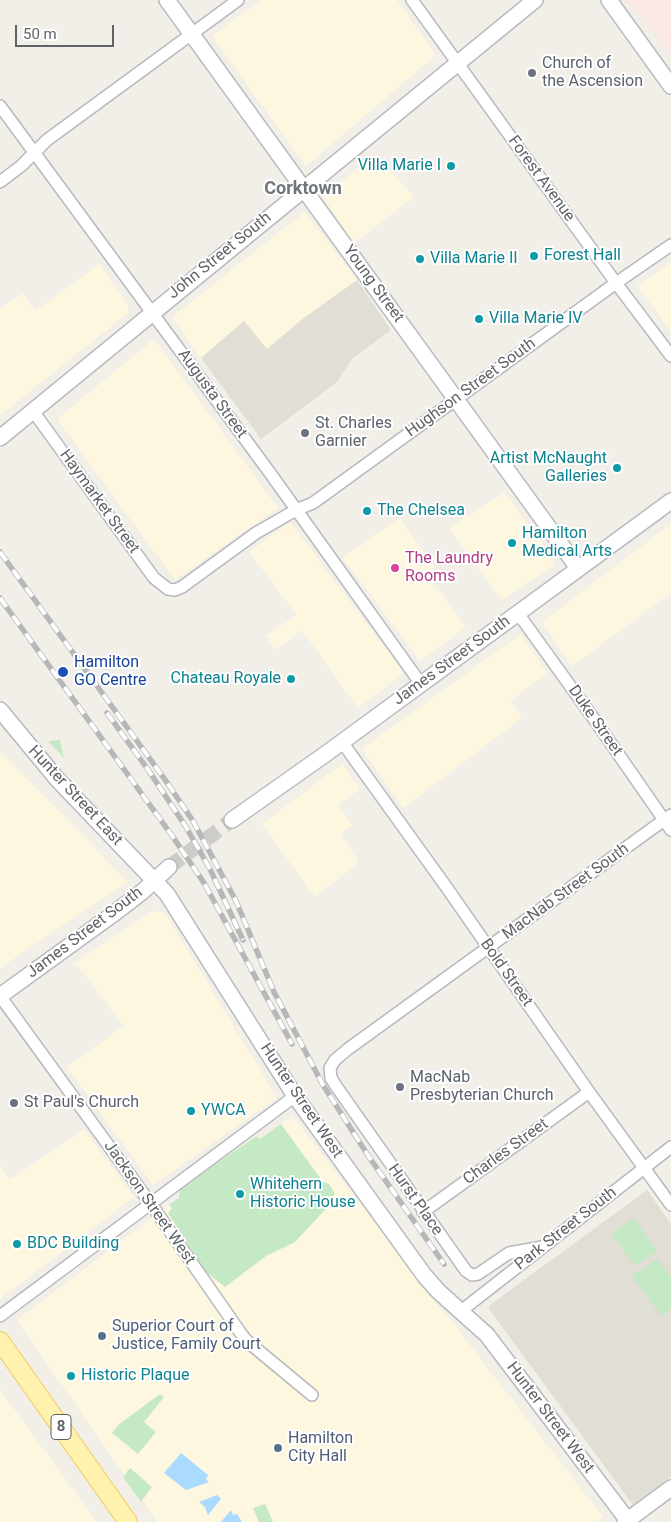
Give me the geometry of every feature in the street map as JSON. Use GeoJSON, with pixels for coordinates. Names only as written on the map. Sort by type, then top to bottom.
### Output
{"type":"FeatureCollection","features":[{"type":"Feature","properties":{"kind":"main road","name":"8"},"geometry":{"type":"LineString","coordinates":[[0,1340],[128,1522]]}},
{"type":"Feature","properties":{"kind":"street","name":"Young Street"},"geometry":{"type":"LineString","coordinates":[[168,0],[578,568]]}},
{"type":"Feature","properties":{"kind":"street"},"geometry":{"type":"LineString","coordinates":[[0,182],[22,166],[46,140],[238,0]]}},
{"type":"Feature","properties":{"kind":"street","name":"Forest Avenue"},"geometry":{"type":"LineString","coordinates":[[412,0],[616,283],[671,356]]}},
{"type":"Feature","properties":{"kind":"street","name":"John Street South"},"geometry":{"type":"LineString","coordinates":[[0,438],[535,0]]}},
{"type":"Feature","properties":{"kind":"street"},"geometry":{"type":"LineString","coordinates":[[609,0],[671,86]]}},
{"type":"Feature","properties":{"kind":"street","name":"Augusta Street"},"geometry":{"type":"LineString","coordinates":[[0,106],[421,684]]}},
{"type":"Feature","properties":{"kind":"street","name":"Hughson Street South"},"geometry":{"type":"LineString","coordinates":[[168,589],[175,590],[182,587],[256,533],[296,510],[313,503],[671,245]]}},
{"type":"Feature","properties":{"kind":"street","name":"Haymarket Street"},"geometry":{"type":"LineString","coordinates":[[33,411],[154,578],[168,589]]}},
{"type":"Feature","properties":{"kind":"street","name":"James Street South"},"geometry":{"type":"LineString","coordinates":[[232,820],[342,742],[671,501]]}},
{"type":"Feature","properties":{"kind":"street","name":"Duke Street"},"geometry":{"type":"LineString","coordinates":[[518,612],[597,723],[668,817],[671,830]]}},
{"type":"Feature","properties":{"kind":"street","name":"Hunter Street East"},"geometry":{"type":"LineString","coordinates":[[2,715],[57,779],[154,880]]}},
{"type":"Feature","properties":{"kind":"street","name":"Bold Street"},"geometry":{"type":"LineString","coordinates":[[342,742],[671,1205]]}},
{"type":"Feature","properties":{"kind":"street","name":"MacNab Street South"},"geometry":{"type":"LineString","coordinates":[[338,1056],[668,817]]}},
{"type":"Feature","properties":{"kind":"street","name":"James Street South"},"geometry":{"type":"LineString","coordinates":[[0,996],[142,892],[169,866]]}},
{"type":"Feature","properties":{"kind":"street","name":"Hunter Street West"},"geometry":{"type":"LineString","coordinates":[[154,880],[174,903],[295,1096],[424,1275],[486,1335],[628,1521]]}},
{"type":"Feature","properties":{"kind":"street","name":"Jackson Street West"},"geometry":{"type":"LineString","coordinates":[[0,996],[151,1204],[244,1338],[312,1395]]}},
{"type":"Feature","properties":{"kind":"street","name":"Hurst Place"},"geometry":{"type":"LineString","coordinates":[[338,1056],[332,1064],[330,1073],[336,1086],[462,1266],[472,1275],[478,1274],[509,1253],[542,1247]]}},
{"type":"Feature","properties":{"kind":"street","name":"Charles Street"},"geometry":{"type":"LineString","coordinates":[[423,1212],[589,1092]]}},
{"type":"Feature","properties":{"kind":"street"},"geometry":{"type":"LineString","coordinates":[[0,1316],[295,1096]]}},
{"type":"Feature","properties":{"kind":"street","name":"Park Street South"},"geometry":{"type":"LineString","coordinates":[[461,1311],[671,1147]]}},
{"type":"Feature","properties":{"kind":"street"},"geometry":{"type":"LineString","coordinates":[[628,1521],[671,1488]]}},
{"type":"Feature","properties":{"kind":"shaded area"},"geometry":{"type":"Polygon","coordinates":[[[262,0],[397,0],[436,55],[306,166],[212,36],[262,0]]]}},
{"type":"Feature","properties":{"kind":"shaded area"},"geometry":{"type":"Polygon","coordinates":[[[624,0],[671,0],[671,54],[648,23],[624,0]]]}},
{"type":"Feature","properties":{"kind":"shaded area"},"geometry":{"type":"Polygon","coordinates":[[[376,155],[414,197],[354,243],[322,196],[376,155]]]}},
{"type":"Feature","properties":{"kind":"shaded area"},"geometry":{"type":"Polygon","coordinates":[[[305,212],[357,280],[301,320],[267,349],[244,321],[201,358],[172,317],[305,212]]]}},
{"type":"Feature","properties":{"kind":"shaded area"},"geometry":{"type":"Polygon","coordinates":[[[671,262],[671,332],[638,286],[671,262]]]}},
{"type":"Feature","properties":{"kind":"shaded area"},"geometry":{"type":"Polygon","coordinates":[[[99,264],[128,304],[128,313],[0,415],[0,309],[22,293],[36,311],[99,264]]]}},
{"type":"Feature","properties":{"kind":"shaded area"},"geometry":{"type":"Polygon","coordinates":[[[357,280],[391,330],[352,359],[337,382],[261,439],[201,358],[244,321],[267,349],[301,320],[357,280]]]}},
{"type":"Feature","properties":{"kind":"shaded area"},"geometry":{"type":"Polygon","coordinates":[[[154,339],[278,508],[175,580],[57,419],[154,339]]]}},
{"type":"Feature","properties":{"kind":"shaded area"},"geometry":{"type":"Polygon","coordinates":[[[504,493],[554,559],[553,565],[502,600],[449,528],[504,493]]]}},
{"type":"Feature","properties":{"kind":"shaded area"},"geometry":{"type":"Polygon","coordinates":[[[399,518],[434,567],[426,573],[466,627],[420,661],[343,558],[399,518]]]}},
{"type":"Feature","properties":{"kind":"shaded area"},"geometry":{"type":"Polygon","coordinates":[[[290,522],[404,673],[358,708],[302,630],[276,650],[266,636],[297,615],[249,552],[290,522]]]}},
{"type":"Feature","properties":{"kind":"shaded area"},"geometry":{"type":"Polygon","coordinates":[[[671,524],[671,593],[572,666],[542,622],[671,524]]]}},
{"type":"Feature","properties":{"kind":"shaded area"},"geometry":{"type":"Polygon","coordinates":[[[521,634],[547,673],[510,701],[522,718],[403,808],[362,749],[521,634]]]}},
{"type":"Feature","properties":{"kind":"shaded area"},"geometry":{"type":"Polygon","coordinates":[[[0,751],[128,882],[0,968],[0,751]]]}},
{"type":"Feature","properties":{"kind":"shaded area"},"geometry":{"type":"Polygon","coordinates":[[[342,764],[360,789],[338,805],[352,825],[340,834],[359,862],[315,897],[262,824],[342,764]]]}},
{"type":"Feature","properties":{"kind":"shaded area"},"geometry":{"type":"Polygon","coordinates":[[[153,911],[165,913],[277,1098],[153,1185],[67,1067],[124,1026],[79,967],[74,964],[153,911]]]}},
{"type":"Feature","properties":{"kind":"shaded area"},"geometry":{"type":"Polygon","coordinates":[[[293,1117],[603,1517],[597,1522],[157,1522],[17,1320],[169,1205],[224,1284],[335,1199],[281,1124],[293,1117]]]}},
{"type":"Feature","properties":{"kind":"shaded area"},"geometry":{"type":"Polygon","coordinates":[[[84,1129],[134,1197],[0,1299],[0,1166],[10,1180],[84,1129]]]}},
{"type":"Feature","properties":{"kind":"shaded area"},"geometry":{"type":"Polygon","coordinates":[[[647,1190],[671,1224],[671,1477],[633,1505],[489,1309],[490,1305],[647,1190]]]}},
{"type":"Feature","properties":{"kind":"shaded area"},"geometry":{"type":"Polygon","coordinates":[[[0,1390],[97,1522],[0,1522],[0,1390]]]}},
{"type":"Feature","properties":{"kind":"green space"},"geometry":{"type":"Polygon","coordinates":[[[60,740],[64,758],[48,741],[60,740]]]}},
{"type":"Feature","properties":{"kind":"green space"},"geometry":{"type":"Polygon","coordinates":[[[281,1124],[323,1182],[329,1184],[335,1194],[333,1196],[335,1199],[295,1242],[266,1256],[225,1287],[206,1272],[168,1213],[172,1208],[169,1205],[179,1198],[180,1189],[194,1174],[207,1170],[257,1136],[260,1139],[281,1124]]]}},
{"type":"Feature","properties":{"kind":"green space"},"geometry":{"type":"Polygon","coordinates":[[[634,1218],[657,1251],[635,1266],[611,1234],[634,1218]]]}},
{"type":"Feature","properties":{"kind":"green space"},"geometry":{"type":"Polygon","coordinates":[[[657,1259],[671,1277],[671,1308],[661,1316],[632,1276],[657,1259]]]}},
{"type":"Feature","properties":{"kind":"green space"},"geometry":{"type":"Polygon","coordinates":[[[160,1394],[164,1397],[144,1422],[156,1432],[138,1454],[112,1433],[118,1425],[160,1394]]]}},
{"type":"Feature","properties":{"kind":"green space"},"geometry":{"type":"Polygon","coordinates":[[[130,1468],[152,1487],[141,1502],[123,1477],[130,1468]]]}},
{"type":"Feature","properties":{"kind":"green space"},"geometry":{"type":"Polygon","coordinates":[[[265,1504],[273,1522],[259,1522],[253,1508],[265,1504]]]}},
{"type":"Feature","properties":{"kind":"water"},"geometry":{"type":"Polygon","coordinates":[[[181,1453],[208,1475],[206,1479],[209,1482],[186,1490],[164,1473],[181,1453]]]}},
{"type":"Feature","properties":{"kind":"water"},"geometry":{"type":"Polygon","coordinates":[[[217,1495],[221,1499],[208,1515],[205,1507],[199,1502],[217,1495]]]}},
{"type":"Feature","properties":{"kind":"water"},"geometry":{"type":"Polygon","coordinates":[[[231,1510],[233,1515],[237,1514],[242,1522],[221,1522],[231,1510]]]}},
{"type":"Feature","properties":{"kind":"tunnel"},"geometry":{"type":"LineString","coordinates":[[169,867],[232,820]]}},
{"type":"Feature","properties":{"kind":"railway"},"geometry":{"type":"LineString","coordinates":[[0,552],[193,821],[236,901],[274,992],[323,1085],[369,1157],[444,1264]]}},
{"type":"Feature","properties":{"kind":"railway"},"geometry":{"type":"LineString","coordinates":[[0,598],[173,837],[204,883],[292,1044]]}},
{"type":"Feature","properties":{"kind":"railway"},"geometry":{"type":"LineString","coordinates":[[107,713],[186,827],[210,869],[243,940]]}},
{"type":"Feature","properties":{"kind":"place","name":"Church of the Ascension"},"geometry":{"type":"Point","coordinates":[532,73]}},
{"type":"Feature","properties":{"kind":"place","name":"Villa Marie I"},"geometry":{"type":"Point","coordinates":[451,166]}},
{"type":"Feature","properties":{"kind":"place","name":"Forest Hall"},"geometry":{"type":"Point","coordinates":[534,256]}},
{"type":"Feature","properties":{"kind":"place","name":"Villa Marie II"},"geometry":{"type":"Point","coordinates":[420,259]}},
{"type":"Feature","properties":{"kind":"place","name":"Villa Marie IV"},"geometry":{"type":"Point","coordinates":[479,319]}},
{"type":"Feature","properties":{"kind":"place","name":"St. Charles Garnier"},"geometry":{"type":"Point","coordinates":[305,433]}},
{"type":"Feature","properties":{"kind":"place","name":"Artist McNaught Galleries"},"geometry":{"type":"Point","coordinates":[617,468]}},
{"type":"Feature","properties":{"kind":"place","name":"The Chelsea"},"geometry":{"type":"Point","coordinates":[367,511]}},
{"type":"Feature","properties":{"kind":"place","name":"Hamilton Medical Arts"},"geometry":{"type":"Point","coordinates":[512,543]}},
{"type":"Feature","properties":{"kind":"place","name":"The Laundry Rooms"},"geometry":{"type":"Point","coordinates":[395,568]}},
{"type":"Feature","properties":{"kind":"place","name":"Hamilton GO Centre"},"geometry":{"type":"Point","coordinates":[63,672]}},
{"type":"Feature","properties":{"kind":"place","name":"Chateau Royale"},"geometry":{"type":"Point","coordinates":[291,679]}},
{"type":"Feature","properties":{"kind":"place","name":"MacNab Presbyterian Church"},"geometry":{"type":"Point","coordinates":[400,1087]}},
{"type":"Feature","properties":{"kind":"place","name":"St Paul's Church"},"geometry":{"type":"Point","coordinates":[14,1103]}},
{"type":"Feature","properties":{"kind":"place","name":"YWCA"},"geometry":{"type":"Point","coordinates":[191,1111]}},
{"type":"Feature","properties":{"kind":"place","name":"Whitehern Historic House"},"geometry":{"type":"Point","coordinates":[240,1194]}},
{"type":"Feature","properties":{"kind":"place","name":"BDC Building"},"geometry":{"type":"Point","coordinates":[17,1244]}},
{"type":"Feature","properties":{"kind":"place","name":"Superior Court of Justice, Family Court"},"geometry":{"type":"Point","coordinates":[102,1336]}},
{"type":"Feature","properties":{"kind":"place","name":"Historic Plaque"},"geometry":{"type":"Point","coordinates":[71,1376]}},
{"type":"Feature","properties":{"kind":"place","name":"Hamilton City Hall"},"geometry":{"type":"Point","coordinates":[278,1448]}},
{"type":"Feature","properties":{"kind":"district","name":"Corktown"},"geometry":{"type":"Point","coordinates":[303,189]}}]}
